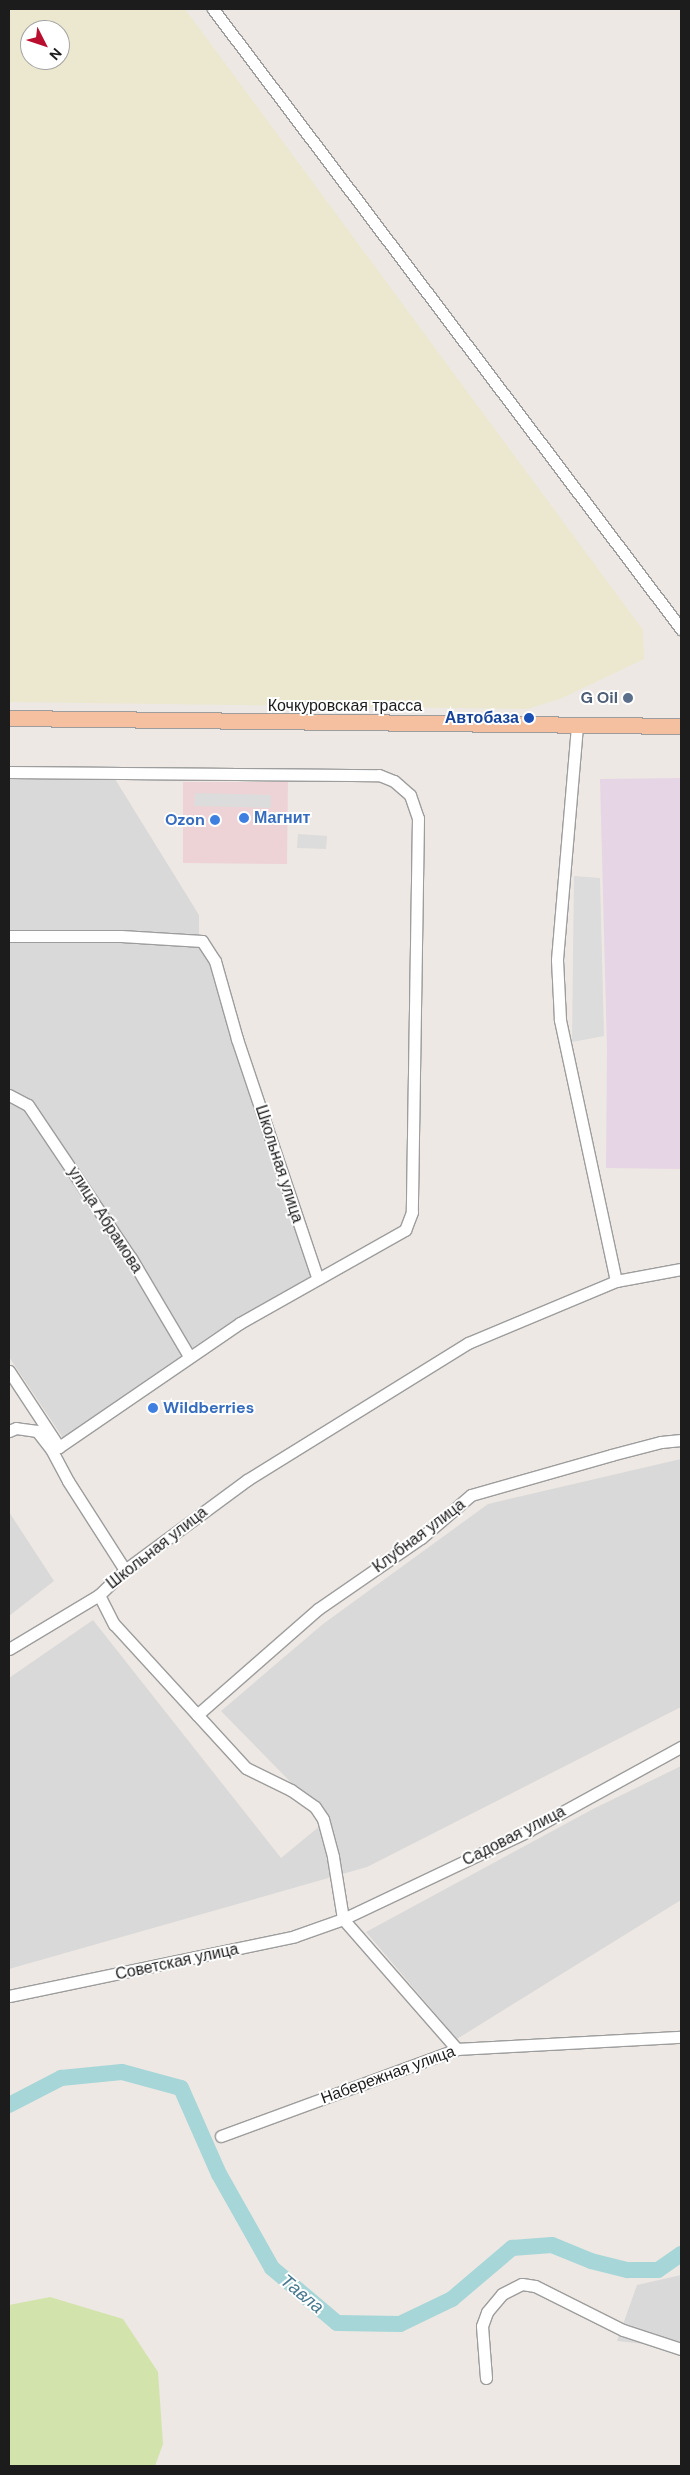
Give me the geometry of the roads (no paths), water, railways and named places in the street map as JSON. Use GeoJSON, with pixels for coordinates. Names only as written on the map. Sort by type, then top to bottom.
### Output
{"type":"FeatureCollection","features":[{"type":"Feature","properties":{"kind":"main road","name":"Кочкуровская трасса"},"geometry":{"type":"LineString","coordinates":[[9,718],[681,726]]}},
{"type":"Feature","properties":{"kind":"street"},"geometry":{"type":"LineString","coordinates":[[214,9],[681,629]]}},
{"type":"Feature","properties":{"kind":"street"},"geometry":{"type":"LineString","coordinates":[[577,726],[557,960],[560,1020],[616,1281]]}},
{"type":"Feature","properties":{"kind":"street"},"geometry":{"type":"LineString","coordinates":[[9,772],[379,775],[394,781],[410,795],[418,818],[412,1212],[405,1230],[240,1323],[55,1448]]}},
{"type":"Feature","properties":{"kind":"street","name":"Школьная улица"},"geometry":{"type":"LineString","coordinates":[[9,936],[121,936],[202,941],[215,960],[237,1039],[318,1279]]}},
{"type":"Feature","properties":{"kind":"street","name":"улица Абрамова"},"geometry":{"type":"LineString","coordinates":[[9,1095],[28,1105],[131,1258],[189,1356]]}},
{"type":"Feature","properties":{"kind":"street","name":"Школьная улица"},"geometry":{"type":"LineString","coordinates":[[9,1649],[99,1595],[126,1570],[247,1480],[468,1342],[616,1281],[681,1269]]}},
{"type":"Feature","properties":{"kind":"street"},"geometry":{"type":"LineString","coordinates":[[9,1371],[55,1448],[68,1481],[126,1570]]}},
{"type":"Feature","properties":{"kind":"street"},"geometry":{"type":"LineString","coordinates":[[9,1431],[16,1428],[37,1431],[55,1448]]}},
{"type":"Feature","properties":{"kind":"street","name":"Клубная улица"},"geometry":{"type":"LineString","coordinates":[[197,1716],[318,1609],[421,1538],[471,1496],[611,1455],[661,1442],[681,1440]]}},
{"type":"Feature","properties":{"kind":"street"},"geometry":{"type":"LineString","coordinates":[[99,1595],[114,1624],[246,1768],[291,1790],[314,1807],[323,1820],[333,1858],[343,1919],[457,2049]]}},
{"type":"Feature","properties":{"kind":"street","name":"Садовая улица"},"geometry":{"type":"LineString","coordinates":[[343,1919],[528,1831],[681,1747]]}},
{"type":"Feature","properties":{"kind":"street","name":"Советская улица"},"geometry":{"type":"LineString","coordinates":[[9,1996],[295,1936],[343,1919]]}},
{"type":"Feature","properties":{"kind":"street","name":"Набережная улица"},"geometry":{"type":"LineString","coordinates":[[221,2136],[457,2049],[681,2037]]}},
{"type":"Feature","properties":{"kind":"street"},"geometry":{"type":"LineString","coordinates":[[486,2378],[482,2326],[487,2312],[502,2294],[522,2284],[535,2286],[623,2330],[681,2349]]}},
{"type":"Feature","properties":{"kind":"waterway","name":"Тавла"},"geometry":{"type":"LineString","coordinates":[[9,2105],[61,2078],[122,2072],[181,2088],[219,2174],[272,2268],[337,2323],[400,2324],[452,2299],[512,2248],[552,2245],[591,2261],[628,2270],[658,2270],[681,2254]]}},
{"type":"Feature","properties":{"kind":"place","name":"G Oil"},"geometry":{"type":"Point","coordinates":[628,698]}},
{"type":"Feature","properties":{"kind":"place","name":"Автобаза"},"geometry":{"type":"Point","coordinates":[529,718]}},
{"type":"Feature","properties":{"kind":"place","name":"Магнит"},"geometry":{"type":"Point","coordinates":[244,818]}},
{"type":"Feature","properties":{"kind":"place","name":"Ozon"},"geometry":{"type":"Point","coordinates":[215,820]}},
{"type":"Feature","properties":{"kind":"place","name":"Wildberries"},"geometry":{"type":"Point","coordinates":[153,1408]}}]}
